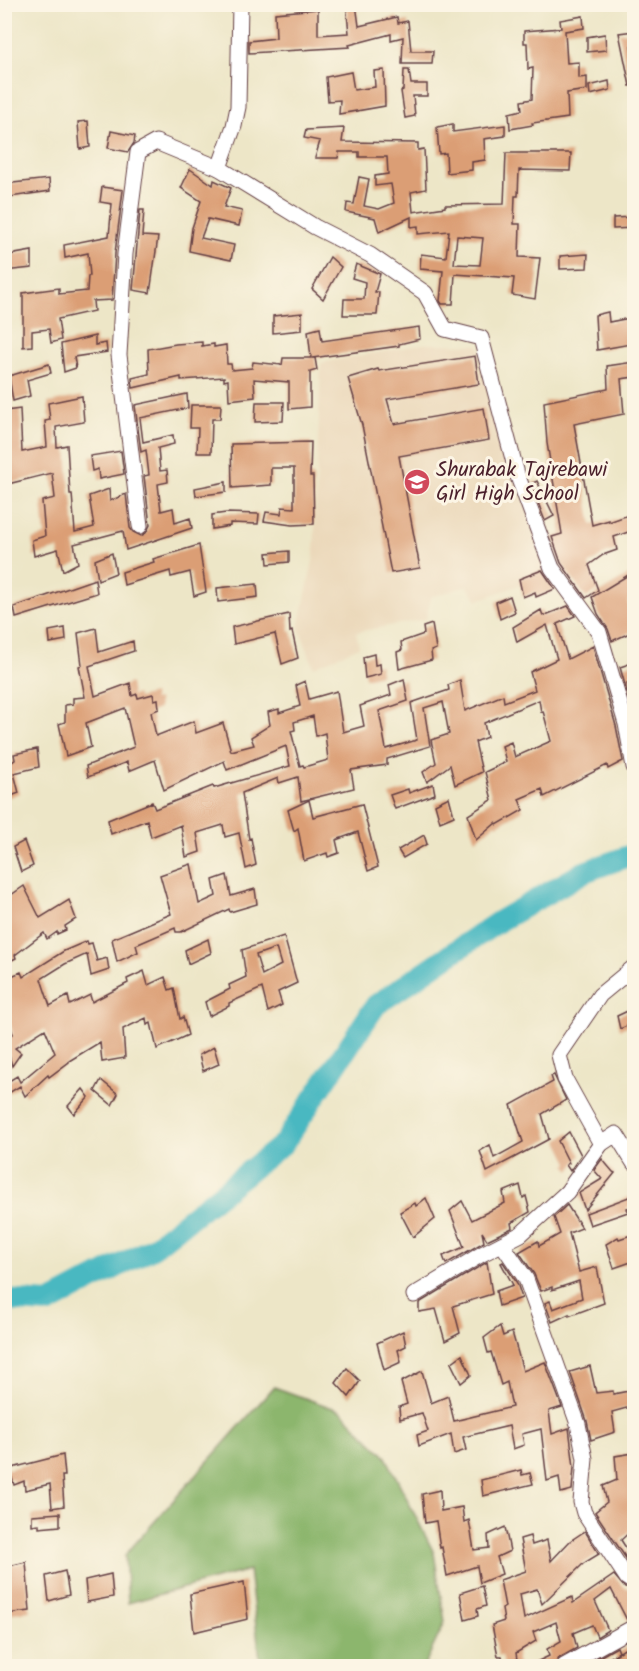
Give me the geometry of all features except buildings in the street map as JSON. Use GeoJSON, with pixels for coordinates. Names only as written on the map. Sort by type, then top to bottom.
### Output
{"type":"FeatureCollection","features":[{"type":"Feature","properties":{"kind":"street"},"geometry":{"type":"LineString","coordinates":[[219,168],[234,126],[238,107],[240,4]]}},
{"type":"Feature","properties":{"kind":"street"},"geometry":{"type":"LineString","coordinates":[[140,526],[119,355],[125,254],[138,152],[156,142],[219,168],[315,227],[370,255],[425,292],[445,329],[481,338],[517,474],[552,568],[599,632],[626,724],[634,767]]}},
{"type":"Feature","properties":{"kind":"street"},"geometry":{"type":"LineString","coordinates":[[601,1144],[566,1079],[560,1054],[600,995],[634,967]]}},
{"type":"Feature","properties":{"kind":"street"},"geometry":{"type":"LineString","coordinates":[[414,1295],[521,1234],[567,1192],[601,1144],[616,1134],[634,1163]]}},
{"type":"Feature","properties":{"kind":"street"},"geometry":{"type":"LineString","coordinates":[[502,1244],[526,1280],[578,1424],[585,1459],[581,1502],[584,1513],[627,1578],[634,1579]]}},
{"type":"Feature","properties":{"kind":"street"},"geometry":{"type":"LineString","coordinates":[[564,1666],[634,1627]]}},
{"type":"Feature","properties":{"kind":"shaded area","name":"Shurabak Tajrebawi Girl High School"},"geometry":{"type":"Polygon","coordinates":[[[424,344],[479,345],[494,407],[547,575],[478,600],[467,586],[431,597],[426,619],[356,632],[359,647],[314,667],[299,628],[314,556],[321,363],[424,344]]]}},
{"type":"Feature","properties":{"kind":"green space"},"geometry":{"type":"Polygon","coordinates":[[[274,1387],[341,1411],[386,1457],[434,1553],[445,1622],[424,1666],[261,1666],[249,1570],[128,1603],[125,1555],[274,1387]]]}},
{"type":"Feature","properties":{"kind":"waterway"},"geometry":{"type":"LineString","coordinates":[[4,1300],[49,1303],[154,1247],[284,1143],[376,1005],[498,922],[584,872],[634,854]]}},
{"type":"Feature","properties":{"kind":"place","name":"Shurabak Tajrebawi Girl High School"},"geometry":{"type":"Point","coordinates":[417,482]}}]}
